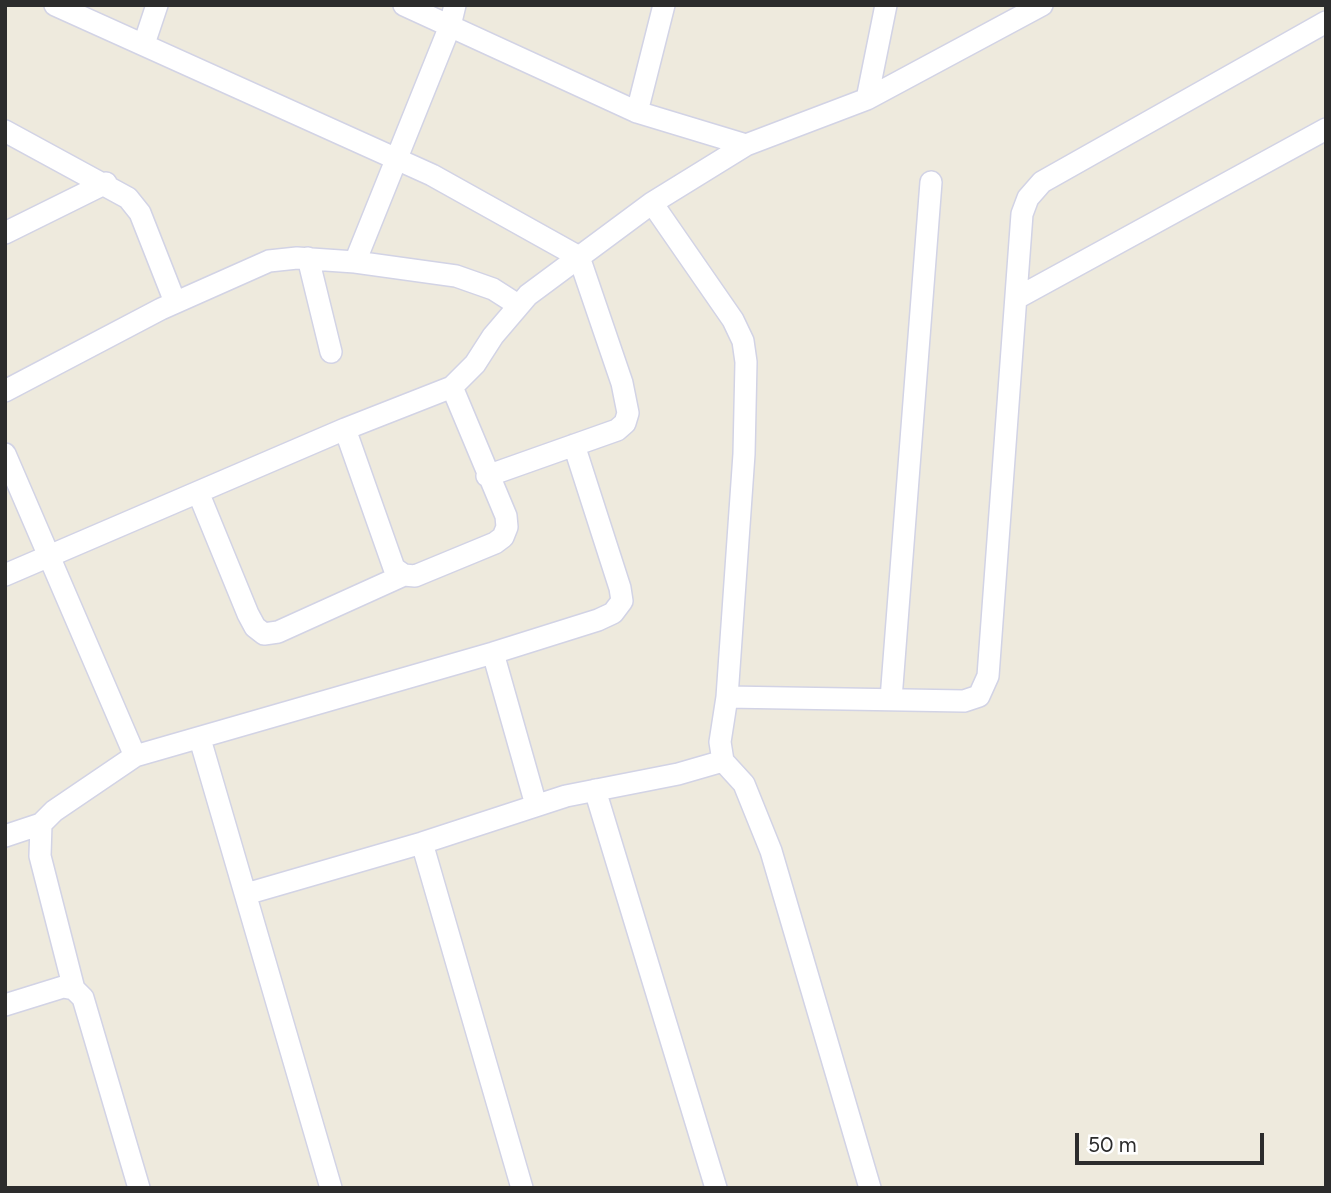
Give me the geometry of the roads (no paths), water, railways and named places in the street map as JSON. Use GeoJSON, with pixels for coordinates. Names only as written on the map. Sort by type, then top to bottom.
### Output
{"type":"FeatureCollection","features":[{"type":"Feature","properties":{"kind":"street"},"geometry":{"type":"LineString","coordinates":[[55,5],[432,175],[579,257],[622,383],[628,413],[625,424],[617,430],[487,476]]}},
{"type":"Feature","properties":{"kind":"street"},"geometry":{"type":"LineString","coordinates":[[144,44],[157,5]]}},
{"type":"Feature","properties":{"kind":"street"},"geometry":{"type":"LineString","coordinates":[[404,5],[637,112],[746,145]]}},
{"type":"Feature","properties":{"kind":"street"},"geometry":{"type":"LineString","coordinates":[[355,262],[456,5]]}},
{"type":"Feature","properties":{"kind":"street"},"geometry":{"type":"LineString","coordinates":[[637,112],[664,5]]}},
{"type":"Feature","properties":{"kind":"street"},"geometry":{"type":"LineString","coordinates":[[867,99],[886,5]]}},
{"type":"Feature","properties":{"kind":"street"},"geometry":{"type":"LineString","coordinates":[[5,575],[345,429],[452,387],[475,364],[518,305],[652,202],[746,145],[867,99],[1042,5]]}},
{"type":"Feature","properties":{"kind":"street"},"geometry":{"type":"LineString","coordinates":[[727,697],[964,701],[979,696],[988,676],[1022,214],[1028,198],[1042,183],[1326,22]]}},
{"type":"Feature","properties":{"kind":"street"},"geometry":{"type":"LineString","coordinates":[[1017,298],[1326,129]]}},
{"type":"Feature","properties":{"kind":"street"},"geometry":{"type":"LineString","coordinates":[[5,131],[106,183],[128,198],[140,213],[175,302]]}},
{"type":"Feature","properties":{"kind":"street"},"geometry":{"type":"LineString","coordinates":[[891,699],[931,182]]}},
{"type":"Feature","properties":{"kind":"street"},"geometry":{"type":"LineString","coordinates":[[5,233],[106,183]]}},
{"type":"Feature","properties":{"kind":"street"},"geometry":{"type":"LineString","coordinates":[[652,202],[733,320],[743,341],[747,362],[727,697],[720,743],[723,761],[744,784],[771,850],[870,1188]]}},
{"type":"Feature","properties":{"kind":"street"},"geometry":{"type":"LineString","coordinates":[[5,391],[175,302],[269,261],[308,258],[355,262],[477,282],[518,305]]}},
{"type":"Feature","properties":{"kind":"street"},"geometry":{"type":"LineString","coordinates":[[308,258],[331,352]]}},
{"type":"Feature","properties":{"kind":"street"},"geometry":{"type":"LineString","coordinates":[[198,492],[248,614],[255,627],[264,634],[278,632],[404,575],[415,576],[495,543],[503,537],[507,527],[506,516],[452,387]]}},
{"type":"Feature","properties":{"kind":"street"},"geometry":{"type":"LineString","coordinates":[[345,429],[394,568],[404,575]]}},
{"type":"Feature","properties":{"kind":"street"},"geometry":{"type":"LineString","coordinates":[[5,836],[41,824],[54,811],[135,756],[493,653],[598,621],[613,613],[622,601],[620,588],[574,445]]}},
{"type":"Feature","properties":{"kind":"street"},"geometry":{"type":"LineString","coordinates":[[5,454],[135,756]]}},
{"type":"Feature","properties":{"kind":"street"},"geometry":{"type":"LineString","coordinates":[[493,653],[536,806]]}},
{"type":"Feature","properties":{"kind":"street"},"geometry":{"type":"LineString","coordinates":[[200,739],[331,1188]]}},
{"type":"Feature","properties":{"kind":"street"},"geometry":{"type":"LineString","coordinates":[[246,894],[422,843],[536,806],[595,790],[678,774],[723,761]]}},
{"type":"Feature","properties":{"kind":"street"},"geometry":{"type":"LineString","coordinates":[[595,790],[716,1188]]}},
{"type":"Feature","properties":{"kind":"street"},"geometry":{"type":"LineString","coordinates":[[41,824],[40,856],[74,989],[83,998],[89,1013],[139,1188]]}},
{"type":"Feature","properties":{"kind":"street"},"geometry":{"type":"LineString","coordinates":[[422,843],[522,1188]]}},
{"type":"Feature","properties":{"kind":"street"},"geometry":{"type":"LineString","coordinates":[[5,1004],[63,987],[74,989]]}}]}
